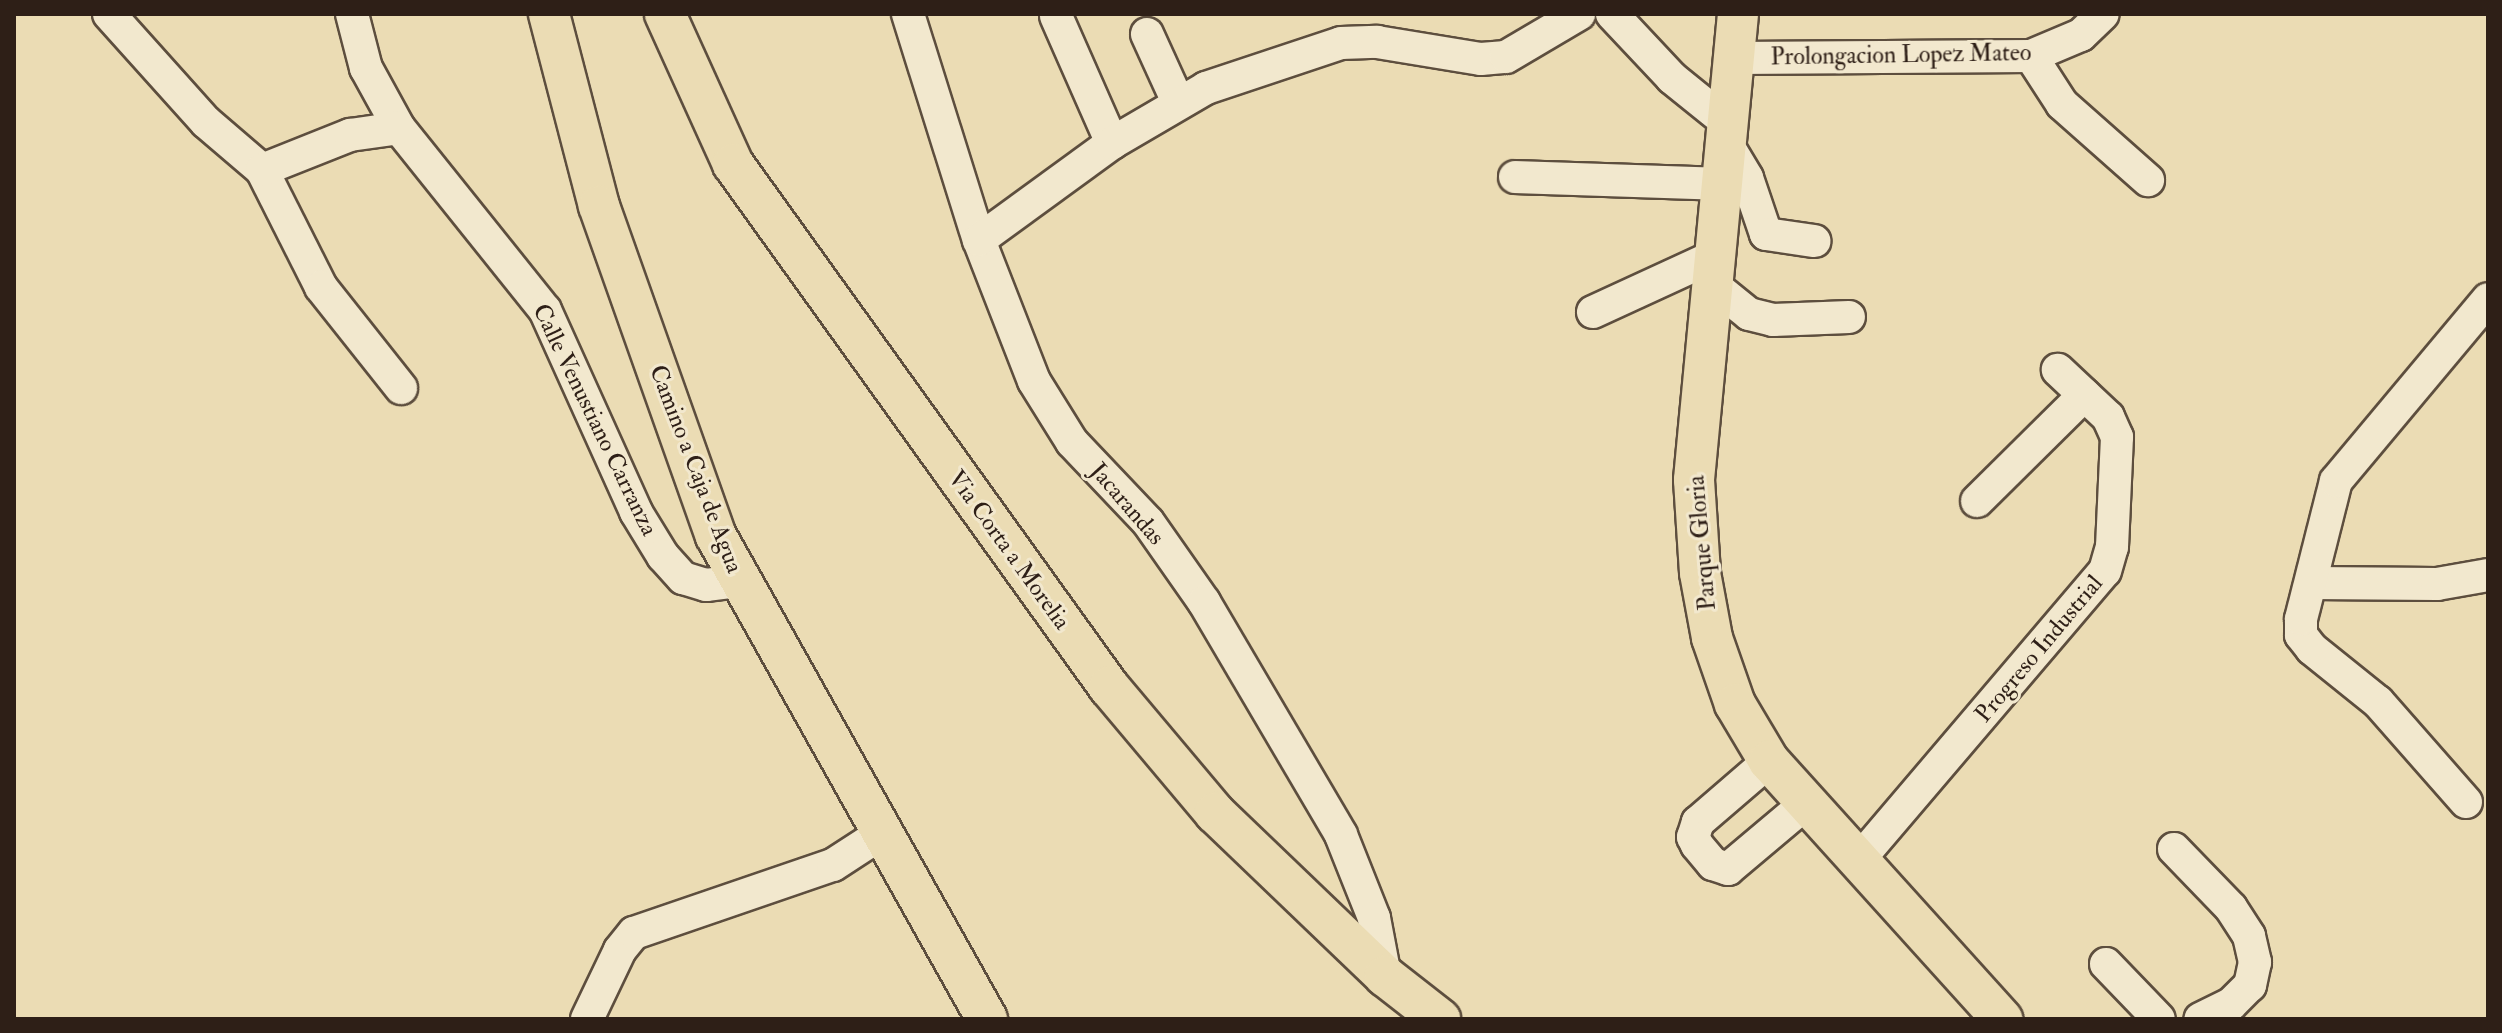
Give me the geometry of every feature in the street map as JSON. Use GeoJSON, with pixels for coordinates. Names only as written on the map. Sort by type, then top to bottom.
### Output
{"type":"FeatureCollection","features":[{"type":"Feature","properties":{"kind":"main road","name":"Via Corta a Morelia"},"geometry":{"type":"LineString","coordinates":[[665,14],[733,164],[1109,687],[1215,813],[1427,1014]]}},
{"type":"Feature","properties":{"kind":"main road","name":"Parque Gloria"},"geometry":{"type":"LineString","coordinates":[[1738,14],[1694,480],[1700,573],[1712,638],[1735,704],[1769,761],[1804,805],[2002,1019]]}},
{"type":"Feature","properties":{"kind":"main road","name":"Camino a Caja de Agua"},"geometry":{"type":"LineString","coordinates":[[545,16],[599,206],[716,536],[738,581],[987,1019]]}},
{"type":"Feature","properties":{"kind":"street"},"geometry":{"type":"LineString","coordinates":[[109,14],[206,122],[262,170],[321,287],[401,388]]}},
{"type":"Feature","properties":{"kind":"street","name":"Calle Venustiano Carranza"},"geometry":{"type":"LineString","coordinates":[[352,14],[366,68],[399,128],[545,310],[631,502],[663,556],[683,578],[706,585],[738,581]]}},
{"type":"Feature","properties":{"kind":"street","name":"Jacarandas"},"geometry":{"type":"LineString","coordinates":[[908,14],[979,240],[1052,414],[1183,571],[1341,835],[1374,918],[1385,976]]}},
{"type":"Feature","properties":{"kind":"street"},"geometry":{"type":"LineString","coordinates":[[979,240],[1112,143],[1178,102],[1301,52],[1341,43],[1377,42],[1481,59],[1506,57],[1579,14]]}},
{"type":"Feature","properties":{"kind":"street"},"geometry":{"type":"LineString","coordinates":[[1612,14],[1672,78],[1747,178],[1766,234],[1814,241]]}},
{"type":"Feature","properties":{"kind":"street","name":"Prolongacion Lopez Mateo"},"geometry":{"type":"LineString","coordinates":[[1735,58],[2031,56],[2081,35],[2103,14]]}},
{"type":"Feature","properties":{"kind":"street"},"geometry":{"type":"LineString","coordinates":[[1056,16],[1112,143]]}},
{"type":"Feature","properties":{"kind":"street"},"geometry":{"type":"LineString","coordinates":[[1147,34],[1178,102]]}},
{"type":"Feature","properties":{"kind":"street"},"geometry":{"type":"LineString","coordinates":[[2031,56],[2062,104],[2148,180]]}},
{"type":"Feature","properties":{"kind":"street"},"geometry":{"type":"LineString","coordinates":[[262,170],[338,139],[399,128]]}},
{"type":"Feature","properties":{"kind":"street"},"geometry":{"type":"LineString","coordinates":[[1515,177],[1727,152]]}},
{"type":"Feature","properties":{"kind":"street"},"geometry":{"type":"LineString","coordinates":[[1593,312],[1714,271],[1749,314],[1773,320],[1849,317]]}},
{"type":"Feature","properties":{"kind":"street"},"geometry":{"type":"LineString","coordinates":[[2466,802],[2405,728],[2301,635],[2336,481],[2488,299]]}},
{"type":"Feature","properties":{"kind":"street","name":"Progreso Industrial"},"geometry":{"type":"LineString","coordinates":[[1857,862],[2105,571],[2112,547],[2117,437],[2108,417],[2058,370]]}},
{"type":"Feature","properties":{"kind":"street"},"geometry":{"type":"LineString","coordinates":[[1977,501],[2084,395]]}},
{"type":"Feature","properties":{"kind":"street"},"geometry":{"type":"LineString","coordinates":[[2312,583],[2437,584],[2488,575]]}},
{"type":"Feature","properties":{"kind":"street"},"geometry":{"type":"LineString","coordinates":[[1769,761],[1698,822],[1693,837],[1697,845],[1713,864],[1728,869],[1804,805]]}},
{"type":"Feature","properties":{"kind":"street"},"geometry":{"type":"LineString","coordinates":[[587,1019],[620,950],[634,933],[833,865],[882,833]]}},
{"type":"Feature","properties":{"kind":"street"},"geometry":{"type":"LineString","coordinates":[[2174,849],[2231,908],[2249,936],[2255,962],[2250,985],[2231,1004],[2200,1019]]}},
{"type":"Feature","properties":{"kind":"street"},"geometry":{"type":"LineString","coordinates":[[2106,964],[2159,1019]]}}]}
